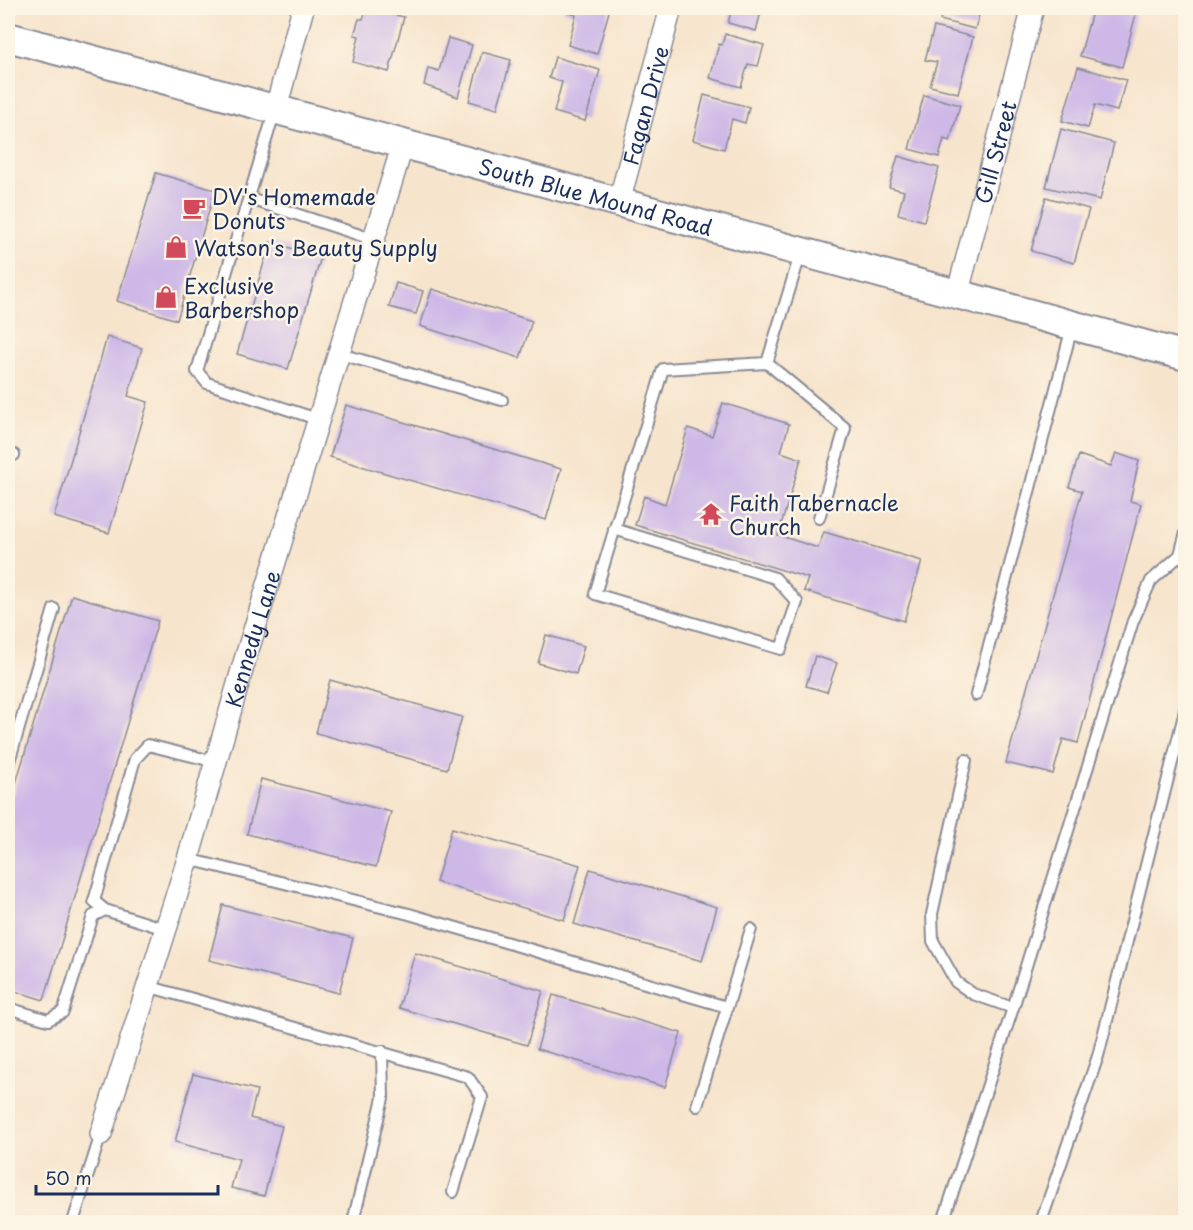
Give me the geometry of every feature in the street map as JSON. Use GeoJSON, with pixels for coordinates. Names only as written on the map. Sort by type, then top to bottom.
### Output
{"type":"FeatureCollection","features":[{"type":"Feature","properties":{"kind":"main road","name":"South Blue Mound Road"},"geometry":{"type":"LineString","coordinates":[[8,37],[1185,356]]}},
{"type":"Feature","properties":{"kind":"street"},"geometry":{"type":"LineString","coordinates":[[276,108],[303,8]]}},
{"type":"Feature","properties":{"kind":"street","name":"Fagan Drive"},"geometry":{"type":"LineString","coordinates":[[619,202],[671,8]]}},
{"type":"Feature","properties":{"kind":"street","name":"Gill Street"},"geometry":{"type":"LineString","coordinates":[[957,295],[1033,8]]}},
{"type":"Feature","properties":{"kind":"street","name":"Kennedy Lane"},"geometry":{"type":"LineString","coordinates":[[101,1134],[188,859],[403,144]]}},
{"type":"Feature","properties":{"kind":"lane"},"geometry":{"type":"LineString","coordinates":[[276,108],[196,371],[207,383],[320,420]]}},
{"type":"Feature","properties":{"kind":"lane"},"geometry":{"type":"LineString","coordinates":[[250,199],[375,240]]}},
{"type":"Feature","properties":{"kind":"lane"},"geometry":{"type":"LineString","coordinates":[[767,363],[801,252]]}},
{"type":"Feature","properties":{"kind":"lane"},"geometry":{"type":"LineString","coordinates":[[976,695],[1072,326]]}},
{"type":"Feature","properties":{"kind":"lane"},"geometry":{"type":"LineString","coordinates":[[340,354],[502,400]]}},
{"type":"Feature","properties":{"kind":"lane"},"geometry":{"type":"LineString","coordinates":[[614,529],[776,578],[797,602],[780,649],[595,594],[614,529],[663,369],[767,363],[845,428],[819,518]]}},
{"type":"Feature","properties":{"kind":"lane"},"geometry":{"type":"LineString","coordinates":[[943,1222],[1013,1008],[1133,621],[1151,581],[1183,559],[1185,532]]}},
{"type":"Feature","properties":{"kind":"lane"},"geometry":{"type":"LineString","coordinates":[[8,765],[54,609]]}},
{"type":"Feature","properties":{"kind":"lane"},"geometry":{"type":"LineString","coordinates":[[1041,1222],[1098,1056],[1185,707]]}},
{"type":"Feature","properties":{"kind":"lane"},"geometry":{"type":"LineString","coordinates":[[165,929],[105,910],[94,901],[135,759],[148,744],[216,762]]}},
{"type":"Feature","properties":{"kind":"lane"},"geometry":{"type":"LineString","coordinates":[[966,760],[932,914],[933,940],[956,982],[973,994],[1013,1008]]}},
{"type":"Feature","properties":{"kind":"lane"},"geometry":{"type":"LineString","coordinates":[[188,859],[409,914],[727,1007]]}},
{"type":"Feature","properties":{"kind":"lane"},"geometry":{"type":"LineString","coordinates":[[8,1008],[48,1020],[63,1012],[93,916],[105,910]]}},
{"type":"Feature","properties":{"kind":"lane"},"geometry":{"type":"LineString","coordinates":[[697,1106],[751,929]]}},
{"type":"Feature","properties":{"kind":"lane"},"geometry":{"type":"LineString","coordinates":[[147,986],[382,1050],[468,1077],[482,1097],[453,1192]]}},
{"type":"Feature","properties":{"kind":"lane"},"geometry":{"type":"LineString","coordinates":[[353,1222],[383,1098],[382,1050]]}},
{"type":"Feature","properties":{"kind":"lane"},"geometry":{"type":"LineString","coordinates":[[73,1222],[101,1134]]}},
{"type":"Feature","properties":{"kind":"building"},"geometry":{"type":"Polygon","coordinates":[[[367,8],[404,17],[389,72],[353,62],[359,36],[354,35],[359,19],[363,19],[367,8]]]}},
{"type":"Feature","properties":{"kind":"building"},"geometry":{"type":"Polygon","coordinates":[[[564,8],[610,8],[597,54],[568,45],[576,15],[563,11],[564,8]]]}},
{"type":"Feature","properties":{"kind":"building"},"geometry":{"type":"Polygon","coordinates":[[[732,8],[762,8],[756,31],[728,23],[732,8]]]}},
{"type":"Feature","properties":{"kind":"building"},"geometry":{"type":"Polygon","coordinates":[[[944,8],[981,8],[975,29],[940,20],[944,8]]]}},
{"type":"Feature","properties":{"kind":"building"},"geometry":{"type":"Polygon","coordinates":[[[1093,8],[1110,8],[1136,14],[1122,67],[1080,56],[1093,8]]]}},
{"type":"Feature","properties":{"kind":"building"},"geometry":{"type":"Polygon","coordinates":[[[934,27],[973,37],[958,93],[930,86],[937,62],[925,60],[934,27]]]}},
{"type":"Feature","properties":{"kind":"building"},"geometry":{"type":"Polygon","coordinates":[[[725,34],[764,45],[758,66],[748,64],[741,87],[710,78],[719,44],[722,45],[725,34]]]}},
{"type":"Feature","properties":{"kind":"building"},"geometry":{"type":"Polygon","coordinates":[[[448,38],[472,45],[458,97],[424,85],[428,68],[439,71],[448,38]]]}},
{"type":"Feature","properties":{"kind":"building"},"geometry":{"type":"Polygon","coordinates":[[[482,52],[511,60],[497,109],[469,101],[482,52]]]}},
{"type":"Feature","properties":{"kind":"building"},"geometry":{"type":"Polygon","coordinates":[[[555,57],[600,70],[585,121],[554,112],[562,82],[549,78],[555,57]]]}},
{"type":"Feature","properties":{"kind":"building"},"geometry":{"type":"Polygon","coordinates":[[[1078,67],[1126,80],[1117,111],[1095,105],[1088,128],[1062,121],[1078,67]]]}},
{"type":"Feature","properties":{"kind":"building"},"geometry":{"type":"Polygon","coordinates":[[[704,95],[749,107],[745,123],[732,119],[724,149],[693,140],[704,95]]]}},
{"type":"Feature","properties":{"kind":"building"},"geometry":{"type":"Polygon","coordinates":[[[924,95],[960,105],[950,141],[944,139],[939,157],[909,149],[924,95]]]}},
{"type":"Feature","properties":{"kind":"building"},"geometry":{"type":"Polygon","coordinates":[[[1061,129],[1114,143],[1100,200],[1046,187],[1061,129]]]}},
{"type":"Feature","properties":{"kind":"building"},"geometry":{"type":"Polygon","coordinates":[[[898,156],[939,168],[924,221],[898,214],[904,191],[889,187],[898,156]]]}},
{"type":"Feature","properties":{"kind":"building"},"geometry":{"type":"Polygon","coordinates":[[[156,173],[215,190],[177,320],[117,301],[156,173]]]}},
{"type":"Feature","properties":{"kind":"building"},"geometry":{"type":"Polygon","coordinates":[[[1046,197],[1089,209],[1074,263],[1031,251],[1046,197]]]}},
{"type":"Feature","properties":{"kind":"building"},"geometry":{"type":"Polygon","coordinates":[[[270,242],[321,257],[288,369],[237,354],[270,242]]]}},
{"type":"Feature","properties":{"kind":"building"},"geometry":{"type":"Polygon","coordinates":[[[396,283],[423,291],[416,314],[389,307],[396,283]]]}},
{"type":"Feature","properties":{"kind":"building"},"geometry":{"type":"Polygon","coordinates":[[[432,289],[532,321],[520,358],[420,326],[432,289]]]}},
{"type":"Feature","properties":{"kind":"building"},"geometry":{"type":"Polygon","coordinates":[[[107,337],[142,348],[128,396],[148,402],[109,533],[54,517],[107,337]]]}},
{"type":"Feature","properties":{"kind":"building","name":"Faith Tabernacle Church"},"geometry":{"type":"Polygon","coordinates":[[[723,403],[789,424],[781,452],[801,459],[778,535],[818,548],[824,532],[922,561],[904,621],[804,591],[808,578],[635,525],[644,496],[665,504],[688,428],[712,436],[723,403]]]}},
{"type":"Feature","properties":{"kind":"building"},"geometry":{"type":"Polygon","coordinates":[[[346,405],[561,469],[546,520],[330,457],[346,405]]]}},
{"type":"Feature","properties":{"kind":"building"},"geometry":{"type":"Polygon","coordinates":[[[1116,453],[1139,461],[1130,501],[1141,504],[1078,743],[1063,739],[1053,774],[1006,763],[1082,491],[1069,487],[1079,455],[1111,466],[1116,453]]]}},
{"type":"Feature","properties":{"kind":"building"},"geometry":{"type":"Polygon","coordinates":[[[72,595],[158,621],[44,1000],[8,989],[8,810],[72,595]]]}},
{"type":"Feature","properties":{"kind":"building"},"geometry":{"type":"Polygon","coordinates":[[[546,635],[584,646],[576,674],[538,663],[546,635]]]}},
{"type":"Feature","properties":{"kind":"building"},"geometry":{"type":"Polygon","coordinates":[[[815,656],[837,663],[827,692],[806,686],[815,656]]]}},
{"type":"Feature","properties":{"kind":"building"},"geometry":{"type":"Polygon","coordinates":[[[330,680],[462,717],[447,769],[316,733],[330,680]]]}},
{"type":"Feature","properties":{"kind":"building"},"geometry":{"type":"Polygon","coordinates":[[[261,779],[391,812],[376,867],[247,834],[261,779]]]}},
{"type":"Feature","properties":{"kind":"building"},"geometry":{"type":"Polygon","coordinates":[[[452,828],[580,865],[564,920],[436,882],[452,828]]]}},
{"type":"Feature","properties":{"kind":"building"},"geometry":{"type":"Polygon","coordinates":[[[590,869],[717,907],[702,961],[574,924],[590,869]]]}},
{"type":"Feature","properties":{"kind":"building"},"geometry":{"type":"Polygon","coordinates":[[[223,905],[353,938],[339,993],[209,960],[223,905]]]}},
{"type":"Feature","properties":{"kind":"building"},"geometry":{"type":"Polygon","coordinates":[[[415,953],[543,991],[527,1045],[399,1008],[415,953]]]}},
{"type":"Feature","properties":{"kind":"building"},"geometry":{"type":"Polygon","coordinates":[[[553,995],[681,1033],[665,1087],[537,1049],[553,995]]]}},
{"type":"Feature","properties":{"kind":"building"},"geometry":{"type":"Polygon","coordinates":[[[193,1074],[257,1090],[250,1118],[282,1126],[264,1196],[231,1188],[239,1159],[175,1142],[193,1074]]]}},
{"type":"Feature","properties":{"kind":"place","name":"DV's Homemade Donuts"},"geometry":{"type":"Point","coordinates":[194,208]}},
{"type":"Feature","properties":{"kind":"place","name":"Watson's Beauty Supply"},"geometry":{"type":"Point","coordinates":[176,247]}},
{"type":"Feature","properties":{"kind":"place","name":"Exclusive Barbershop"},"geometry":{"type":"Point","coordinates":[166,297]}},
{"type":"Feature","properties":{"kind":"place","name":"Faith Tabernacle Church"},"geometry":{"type":"Point","coordinates":[711,514]}}]}
